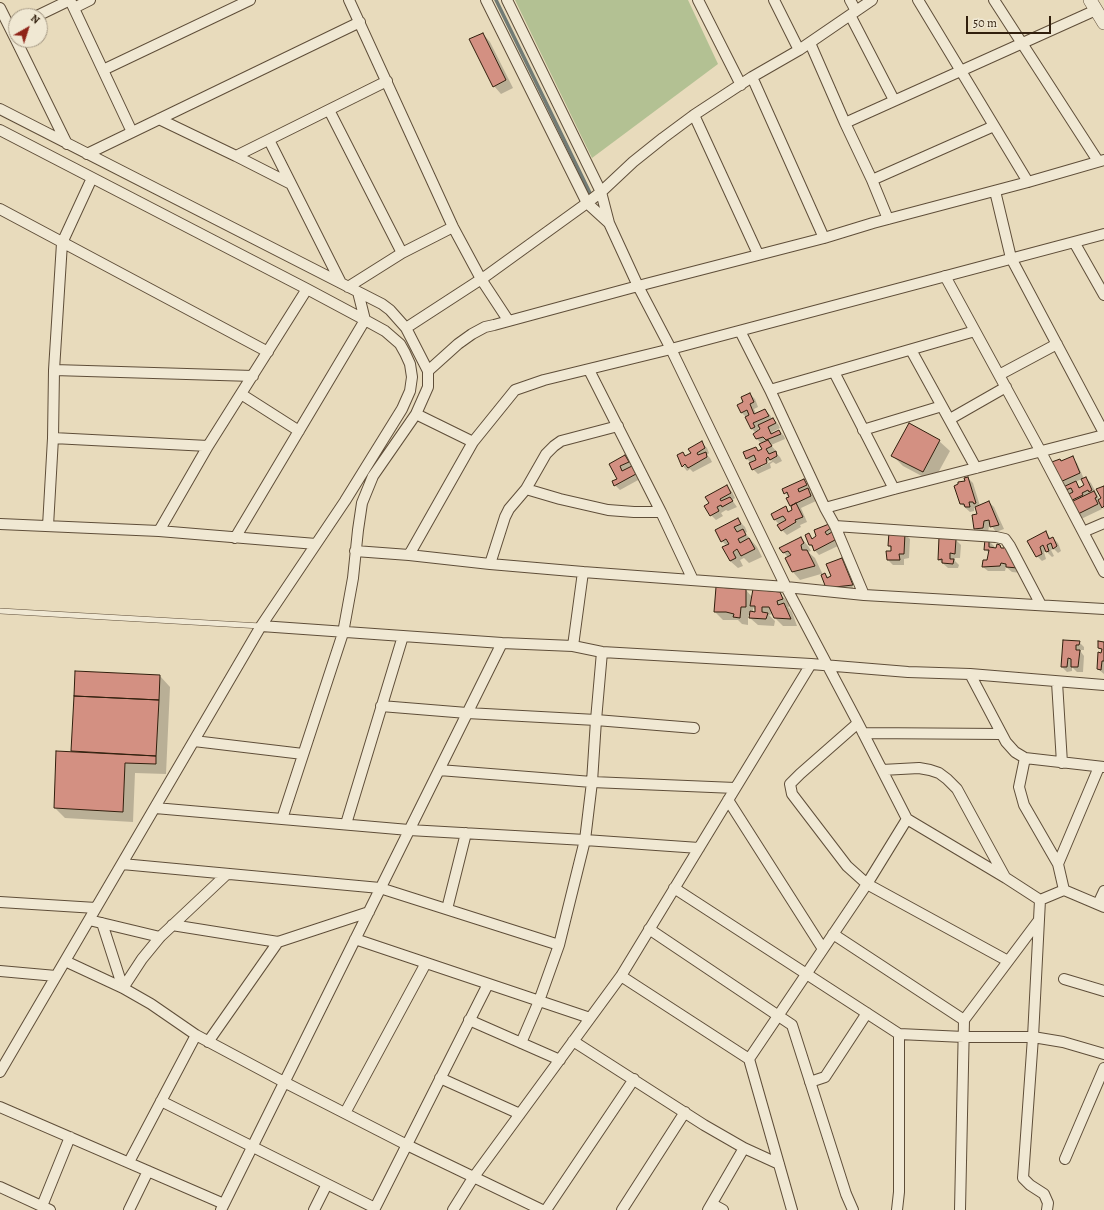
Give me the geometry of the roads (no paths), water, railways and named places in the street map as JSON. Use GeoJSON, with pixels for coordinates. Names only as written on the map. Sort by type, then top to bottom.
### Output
{"type":"FeatureCollection","features":[{"type":"Feature","properties":{"kind":"street"},"geometry":{"type":"LineString","coordinates":[[48,12],[71,3],[90,0]]}},
{"type":"Feature","properties":{"kind":"street"},"geometry":{"type":"LineString","coordinates":[[103,70],[250,0]]}},
{"type":"Feature","properties":{"kind":"street"},"geometry":{"type":"LineString","coordinates":[[350,0],[453,227],[482,279],[508,320]]}},
{"type":"Feature","properties":{"kind":"street"},"geometry":{"type":"LineString","coordinates":[[486,0],[587,203],[609,223]]}},
{"type":"Feature","properties":{"kind":"street"},"geometry":{"type":"LineString","coordinates":[[507,0],[601,192],[609,223],[638,286],[671,349],[786,588],[907,819],[1040,900]]}},
{"type":"Feature","properties":{"kind":"street"},"geometry":{"type":"LineString","coordinates":[[698,0],[741,85]]}},
{"type":"Feature","properties":{"kind":"street"},"geometry":{"type":"LineString","coordinates":[[774,0],[799,50]]}},
{"type":"Feature","properties":{"kind":"street"},"geometry":{"type":"LineString","coordinates":[[850,0],[853,13],[894,100]]}},
{"type":"Feature","properties":{"kind":"street"},"geometry":{"type":"LineString","coordinates":[[406,328],[482,279],[587,203],[633,162],[694,115],[810,43],[872,0]]}},
{"type":"Feature","properties":{"kind":"street"},"geometry":{"type":"LineString","coordinates":[[918,0],[1028,182]]}},
{"type":"Feature","properties":{"kind":"street"},"geometry":{"type":"LineString","coordinates":[[428,371],[458,344],[472,334],[508,320],[824,238],[888,219],[1028,182],[1101,160],[994,0]]}},
{"type":"Feature","properties":{"kind":"street"},"geometry":{"type":"LineString","coordinates":[[71,3],[132,132]]}},
{"type":"Feature","properties":{"kind":"street"},"geometry":{"type":"LineString","coordinates":[[845,122],[1022,44],[1093,5],[1104,23]]}},
{"type":"Feature","properties":{"kind":"street"},"geometry":{"type":"LineString","coordinates":[[0,8],[8,20]]}},
{"type":"Feature","properties":{"kind":"street"},"geometry":{"type":"LineString","coordinates":[[87,154],[360,22]]}},
{"type":"Feature","properties":{"kind":"street"},"geometry":{"type":"LineString","coordinates":[[810,43],[888,219]]}},
{"type":"Feature","properties":{"kind":"street"},"geometry":{"type":"LineString","coordinates":[[20,48],[67,144]]}},
{"type":"Feature","properties":{"kind":"street"},"geometry":{"type":"LineString","coordinates":[[752,78],[824,238]]}},
{"type":"Feature","properties":{"kind":"street"},"geometry":{"type":"LineString","coordinates":[[236,156],[387,81]]}},
{"type":"Feature","properties":{"kind":"street"},"geometry":{"type":"LineString","coordinates":[[0,109],[345,285],[390,310],[406,328],[428,371],[428,387],[416,414],[372,476],[362,503],[355,551],[353,578],[343,633],[282,819]]}},
{"type":"Feature","properties":{"kind":"street"},"geometry":{"type":"LineString","coordinates":[[329,110],[402,253]]}},
{"type":"Feature","properties":{"kind":"street"},"geometry":{"type":"LineString","coordinates":[[694,115],[758,254]]}},
{"type":"Feature","properties":{"kind":"street"},"geometry":{"type":"LineString","coordinates":[[159,119],[291,184]]}},
{"type":"Feature","properties":{"kind":"street"},"geometry":{"type":"LineString","coordinates":[[872,180],[994,126]]}},
{"type":"Feature","properties":{"kind":"street"},"geometry":{"type":"LineString","coordinates":[[0,130],[307,289],[384,331],[400,344],[410,364],[412,378],[410,391],[402,409],[345,501],[261,626],[0,1072]]}},
{"type":"Feature","properties":{"kind":"street"},"geometry":{"type":"LineString","coordinates":[[269,140],[345,285]]}},
{"type":"Feature","properties":{"kind":"street"},"geometry":{"type":"LineString","coordinates":[[48,526],[53,438],[54,370],[62,242],[92,178]]}},
{"type":"Feature","properties":{"kind":"street"},"geometry":{"type":"LineString","coordinates":[[825,508],[1041,452],[1104,434],[1011,258],[994,191]]}},
{"type":"Feature","properties":{"kind":"street"},"geometry":{"type":"LineString","coordinates":[[0,209],[268,352]]}},
{"type":"Feature","properties":{"kind":"street"},"geometry":{"type":"LineString","coordinates":[[345,285],[402,253],[453,227]]}},
{"type":"Feature","properties":{"kind":"street"},"geometry":{"type":"LineString","coordinates":[[409,555],[473,442],[515,390],[544,380],[671,349],[1104,234]]}},
{"type":"Feature","properties":{"kind":"street"},"geometry":{"type":"LineString","coordinates":[[1074,242],[1104,295]]}},
{"type":"Feature","properties":{"kind":"street"},"geometry":{"type":"LineString","coordinates":[[945,276],[1041,452],[1104,572]]}},
{"type":"Feature","properties":{"kind":"street"},"geometry":{"type":"LineString","coordinates":[[159,531],[208,446],[307,289]]}},
{"type":"Feature","properties":{"kind":"street"},"geometry":{"type":"LineString","coordinates":[[236,538],[365,320],[358,292]]}},
{"type":"Feature","properties":{"kind":"street"},"geometry":{"type":"LineString","coordinates":[[740,331],[835,526],[864,595]]}},
{"type":"Feature","properties":{"kind":"street"},"geometry":{"type":"LineString","coordinates":[[770,390],[975,331]]}},
{"type":"Feature","properties":{"kind":"street"},"geometry":{"type":"LineString","coordinates":[[999,375],[1057,344]]}},
{"type":"Feature","properties":{"kind":"street"},"geometry":{"type":"LineString","coordinates":[[911,350],[976,468]]}},
{"type":"Feature","properties":{"kind":"street"},"geometry":{"type":"LineString","coordinates":[[54,370],[253,376]]}},
{"type":"Feature","properties":{"kind":"street"},"geometry":{"type":"LineString","coordinates":[[589,370],[661,512],[693,580]]}},
{"type":"Feature","properties":{"kind":"street"},"geometry":{"type":"LineString","coordinates":[[834,372],[894,489]]}},
{"type":"Feature","properties":{"kind":"street"},"geometry":{"type":"LineString","coordinates":[[950,419],[1006,387]]}},
{"type":"Feature","properties":{"kind":"street"},"geometry":{"type":"LineString","coordinates":[[241,394],[299,432]]}},
{"type":"Feature","properties":{"kind":"street"},"geometry":{"type":"LineString","coordinates":[[863,430],[942,406]]}},
{"type":"Feature","properties":{"kind":"street"},"geometry":{"type":"LineString","coordinates":[[416,414],[473,442]]}},
{"type":"Feature","properties":{"kind":"street"},"geometry":{"type":"LineString","coordinates":[[490,564],[509,508],[526,489],[546,454],[561,441],[618,426]]}},
{"type":"Feature","properties":{"kind":"street"},"geometry":{"type":"LineString","coordinates":[[53,438],[208,446]]}},
{"type":"Feature","properties":{"kind":"street"},"geometry":{"type":"LineString","coordinates":[[526,489],[560,500],[608,510],[661,512]]}},
{"type":"Feature","properties":{"kind":"street"},"geometry":{"type":"LineString","coordinates":[[1083,532],[1104,522]]}},
{"type":"Feature","properties":{"kind":"street"},"geometry":{"type":"LineString","coordinates":[[0,524],[159,531],[316,544]]}},
{"type":"Feature","properties":{"kind":"street"},"geometry":{"type":"LineString","coordinates":[[835,526],[996,537],[1005,539],[1041,605]]}},
{"type":"Feature","properties":{"kind":"street"},"geometry":{"type":"LineString","coordinates":[[355,551],[582,572],[864,595],[1104,609]]}},
{"type":"Feature","properties":{"kind":"street"},"geometry":{"type":"LineString","coordinates":[[573,646],[582,572]]}},
{"type":"Feature","properties":{"kind":"street"},"geometry":{"type":"LineString","coordinates":[[261,626],[502,644],[573,646],[602,652],[811,664],[908,672],[970,674],[1104,685]]}},
{"type":"Feature","properties":{"kind":"street"},"geometry":{"type":"LineString","coordinates":[[346,824],[402,636]]}},
{"type":"Feature","properties":{"kind":"street"},"geometry":{"type":"LineString","coordinates":[[0,1107],[129,1162],[222,1207],[502,644]]}},
{"type":"Feature","properties":{"kind":"street"},"geometry":{"type":"LineString","coordinates":[[521,1043],[539,1001],[559,945],[585,840],[592,782],[602,652]]}},
{"type":"Feature","properties":{"kind":"street"},"geometry":{"type":"LineString","coordinates":[[453,1210],[473,1178],[621,976],[811,664]]}},
{"type":"Feature","properties":{"kind":"street"},"geometry":{"type":"LineString","coordinates":[[970,674],[1001,734],[1015,752],[1025,758],[1102,767],[1058,864]]}},
{"type":"Feature","properties":{"kind":"street"},"geometry":{"type":"LineString","coordinates":[[1057,682],[1062,763]]}},
{"type":"Feature","properties":{"kind":"street"},"geometry":{"type":"LineString","coordinates":[[381,706],[694,728]]}},
{"type":"Feature","properties":{"kind":"street"},"geometry":{"type":"LineString","coordinates":[[858,723],[790,784],[792,794],[847,866],[866,884],[1008,961]]}},
{"type":"Feature","properties":{"kind":"street"},"geometry":{"type":"LineString","coordinates":[[863,733],[1001,734]]}},
{"type":"Feature","properties":{"kind":"street"},"geometry":{"type":"LineString","coordinates":[[194,741],[303,754]]}},
{"type":"Feature","properties":{"kind":"street"},"geometry":{"type":"LineString","coordinates":[[1025,758],[1019,787],[1024,805],[1058,864],[1064,890]]}},
{"type":"Feature","properties":{"kind":"street"},"geometry":{"type":"LineString","coordinates":[[882,770],[919,768],[940,773],[947,779],[957,789],[1006,878]]}},
{"type":"Feature","properties":{"kind":"street"},"geometry":{"type":"LineString","coordinates":[[439,770],[592,782],[735,788]]}},
{"type":"Feature","properties":{"kind":"street"},"geometry":{"type":"LineString","coordinates":[[728,800],[823,949]]}},
{"type":"Feature","properties":{"kind":"street"},"geometry":{"type":"LineString","coordinates":[[155,808],[410,830],[699,848]]}},
{"type":"Feature","properties":{"kind":"street"},"geometry":{"type":"LineString","coordinates":[[749,1059],[866,884],[907,819]]}},
{"type":"Feature","properties":{"kind":"street"},"geometry":{"type":"LineString","coordinates":[[447,909],[466,833]]}},
{"type":"Feature","properties":{"kind":"street"},"geometry":{"type":"LineString","coordinates":[[122,864],[380,888],[559,945]]}},
{"type":"Feature","properties":{"kind":"street"},"geometry":{"type":"LineString","coordinates":[[123,988],[142,959],[160,937],[227,874]]}},
{"type":"Feature","properties":{"kind":"street"},"geometry":{"type":"LineString","coordinates":[[674,888],[900,1034],[1033,1038],[1063,1042],[1104,1054]]}},
{"type":"Feature","properties":{"kind":"street"},"geometry":{"type":"LineString","coordinates":[[1040,900],[1064,890],[1101,905],[1104,891]]}},
{"type":"Feature","properties":{"kind":"street"},"geometry":{"type":"LineString","coordinates":[[1040,900],[1024,1178],[1030,1185],[1044,1194],[1048,1203],[1047,1210]]}},
{"type":"Feature","properties":{"kind":"street"},"geometry":{"type":"LineString","coordinates":[[0,902],[96,908]]}},
{"type":"Feature","properties":{"kind":"street"},"geometry":{"type":"LineString","coordinates":[[172,925],[278,942],[368,912]]}},
{"type":"Feature","properties":{"kind":"street"},"geometry":{"type":"LineString","coordinates":[[89,920],[160,937]]}},
{"type":"Feature","properties":{"kind":"street"},"geometry":{"type":"LineString","coordinates":[[960,1210],[964,1020],[1039,920]]}},
{"type":"Feature","properties":{"kind":"street"},"geometry":{"type":"LineString","coordinates":[[102,924],[123,988]]}},
{"type":"Feature","properties":{"kind":"street"},"geometry":{"type":"LineString","coordinates":[[650,929],[792,1025],[846,1194],[854,1210]]}},
{"type":"Feature","properties":{"kind":"street"},"geometry":{"type":"LineString","coordinates":[[833,934],[964,1020]]}},
{"type":"Feature","properties":{"kind":"street"},"geometry":{"type":"LineString","coordinates":[[355,939],[590,1018]]}},
{"type":"Feature","properties":{"kind":"street"},"geometry":{"type":"LineString","coordinates":[[208,1042],[278,942]]}},
{"type":"Feature","properties":{"kind":"street"},"geometry":{"type":"LineString","coordinates":[[65,961],[123,988],[162,1011],[196,1035],[284,1082],[473,1178],[542,1210]]}},
{"type":"Feature","properties":{"kind":"street"},"geometry":{"type":"LineString","coordinates":[[345,1113],[426,963]]}},
{"type":"Feature","properties":{"kind":"street"},"geometry":{"type":"LineString","coordinates":[[0,971],[56,976]]}},
{"type":"Feature","properties":{"kind":"street"},"geometry":{"type":"LineString","coordinates":[[621,976],[749,1059],[792,1210]]}},
{"type":"Feature","properties":{"kind":"street"},"geometry":{"type":"LineString","coordinates":[[1064,979],[1104,991]]}},
{"type":"Feature","properties":{"kind":"street"},"geometry":{"type":"LineString","coordinates":[[161,1101],[374,1209],[488,984]]}},
{"type":"Feature","properties":{"kind":"street"},"geometry":{"type":"LineString","coordinates":[[810,1082],[825,1077],[867,1013]]}},
{"type":"Feature","properties":{"kind":"street"},"geometry":{"type":"LineString","coordinates":[[469,1020],[560,1060]]}},
{"type":"Feature","properties":{"kind":"street"},"geometry":{"type":"LineString","coordinates":[[897,1210],[899,1192],[900,1034]]}},
{"type":"Feature","properties":{"kind":"street"},"geometry":{"type":"LineString","coordinates":[[129,1162],[196,1035]]}},
{"type":"Feature","properties":{"kind":"street"},"geometry":{"type":"LineString","coordinates":[[573,1041],[744,1148],[779,1164]]}},
{"type":"Feature","properties":{"kind":"street"},"geometry":{"type":"LineString","coordinates":[[1065,1159],[1104,1068]]}},
{"type":"Feature","properties":{"kind":"street"},"geometry":{"type":"LineString","coordinates":[[440,1078],[520,1114]]}},
{"type":"Feature","properties":{"kind":"street"},"geometry":{"type":"LineString","coordinates":[[546,1210],[634,1079]]}},
{"type":"Feature","properties":{"kind":"street"},"geometry":{"type":"LineString","coordinates":[[622,1210],[685,1112]]}},
{"type":"Feature","properties":{"kind":"street"},"geometry":{"type":"LineString","coordinates":[[0,1187],[46,1208],[70,1137]]}},
{"type":"Feature","properties":{"kind":"street"},"geometry":{"type":"LineString","coordinates":[[723,1210],[710,1207],[744,1148]]}},
{"type":"Feature","properties":{"kind":"street"},"geometry":{"type":"LineString","coordinates":[[129,1210],[148,1171]]}},
{"type":"Feature","properties":{"kind":"street"},"geometry":{"type":"LineString","coordinates":[[314,1210],[327,1184]]}},
{"type":"Feature","properties":{"kind":"lane"},"geometry":{"type":"LineString","coordinates":[[0,611],[261,626]]}},
{"type":"Feature","properties":{"kind":"waterway"},"geometry":{"type":"LineString","coordinates":[[496,0],[591,195]]}}]}
